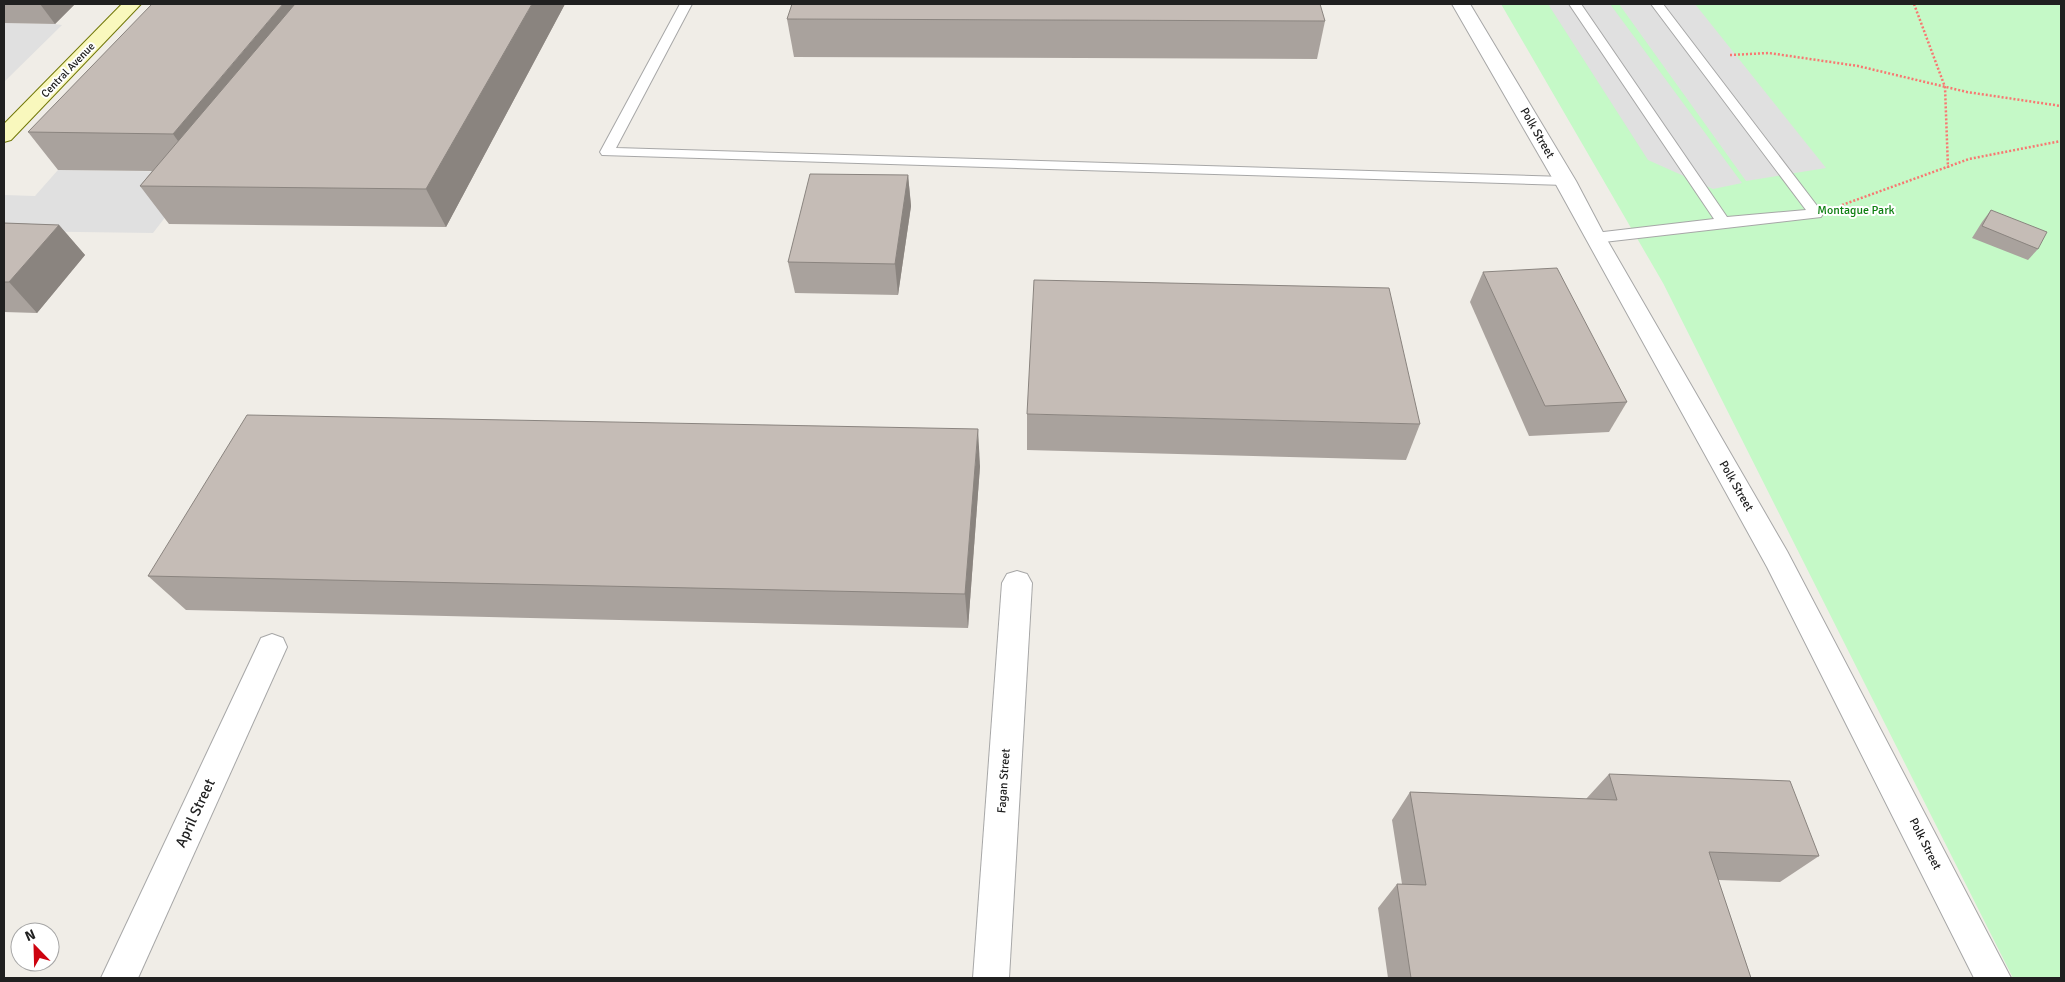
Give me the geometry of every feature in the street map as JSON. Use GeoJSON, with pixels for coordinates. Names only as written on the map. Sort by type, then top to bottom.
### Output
{"type":"FeatureCollection","features":[{"type":"Feature","properties":{"kind":"main road","name":"Central Avenue"},"geometry":{"type":"LineString","coordinates":[[4,136],[132,4]]}},
{"type":"Feature","properties":{"kind":"street","name":"Polk Street"},"geometry":{"type":"LineString","coordinates":[[1461,4],[1565,180],[1595,238],[1777,559],[1993,978]]}},
{"type":"Feature","properties":{"kind":"street","name":"Fagan Street"},"geometry":{"type":"LineString","coordinates":[[991,978],[1017,583]]}},
{"type":"Feature","properties":{"kind":"street","name":"April Street"},"geometry":{"type":"LineString","coordinates":[[119,978],[272,647]]}},
{"type":"Feature","properties":{"kind":"lane"},"geometry":{"type":"LineString","coordinates":[[686,4],[607,152],[1565,180]]}},
{"type":"Feature","properties":{"kind":"lane"},"geometry":{"type":"LineString","coordinates":[[1574,4],[1723,222]]}},
{"type":"Feature","properties":{"kind":"lane"},"geometry":{"type":"LineString","coordinates":[[1657,4],[1816,214]]}},
{"type":"Feature","properties":{"kind":"lane"},"geometry":{"type":"LineString","coordinates":[[1595,238],[1723,222],[1816,214]]}},
{"type":"Feature","properties":{"kind":"path"},"geometry":{"type":"LineString","coordinates":[[1914,4],[1945,86],[1948,168]]}},
{"type":"Feature","properties":{"kind":"path"},"geometry":{"type":"LineString","coordinates":[[1698,58],[1769,52],[1858,66],[1945,86],[2061,106]]}},
{"type":"Feature","properties":{"kind":"path"},"geometry":{"type":"LineString","coordinates":[[1816,214],[1969,160],[2061,141]]}},
{"type":"Feature","properties":{"kind":"green space","name":"Montague Park"},"geometry":{"type":"Polygon","coordinates":[[[1501,4],[2061,4],[2061,978],[2013,978],[1663,283],[1501,4]]]}},
{"type":"Feature","properties":{"kind":"shaded area"},"geometry":{"type":"Polygon","coordinates":[[[1548,4],[1610,4],[1742,183],[1713,189],[1648,160],[1548,4]]]}},
{"type":"Feature","properties":{"kind":"shaded area"},"geometry":{"type":"Polygon","coordinates":[[[1619,4],[1695,4],[1826,168],[1746,181],[1619,4]]]}},
{"type":"Feature","properties":{"kind":"shaded area"},"geometry":{"type":"Polygon","coordinates":[[[4,23],[62,25],[4,82],[4,23]]]}},
{"type":"Feature","properties":{"kind":"shaded area"},"geometry":{"type":"Polygon","coordinates":[[[58,170],[200,172],[153,233],[4,231],[4,195],[35,196],[58,170]]]}},
{"type":"Feature","properties":{"kind":"building"},"geometry":{"type":"Polygon","coordinates":[[[152,4],[283,4],[173,134],[28,132],[152,4]]]}},
{"type":"Feature","properties":{"kind":"building"},"geometry":{"type":"Polygon","coordinates":[[[295,4],[532,4],[426,189],[140,186],[295,4]]]}},
{"type":"Feature","properties":{"kind":"building"},"geometry":{"type":"Polygon","coordinates":[[[792,4],[1320,4],[1325,21],[787,19],[792,4]]]}},
{"type":"Feature","properties":{"kind":"building"},"geometry":{"type":"Polygon","coordinates":[[[810,174],[908,175],[895,264],[788,262],[810,174]]]}},
{"type":"Feature","properties":{"kind":"building"},"geometry":{"type":"Polygon","coordinates":[[[1991,210],[2047,232],[2038,249],[1982,226],[1991,210]]]}},
{"type":"Feature","properties":{"kind":"building"},"geometry":{"type":"Polygon","coordinates":[[[4,223],[59,225],[9,282],[4,282],[4,223]]]}},
{"type":"Feature","properties":{"kind":"building"},"geometry":{"type":"Polygon","coordinates":[[[1557,268],[1627,402],[1545,406],[1483,272],[1557,268]]]}},
{"type":"Feature","properties":{"kind":"building"},"geometry":{"type":"Polygon","coordinates":[[[1034,280],[1389,288],[1420,424],[1027,414],[1034,280]]]}},
{"type":"Feature","properties":{"kind":"building"},"geometry":{"type":"Polygon","coordinates":[[[247,415],[978,429],[965,594],[148,576],[247,415]]]}},
{"type":"Feature","properties":{"kind":"building"},"geometry":{"type":"Polygon","coordinates":[[[1609,774],[1790,781],[1819,856],[1709,852],[1751,978],[1411,978],[1397,884],[1426,885],[1410,792],[1617,800],[1609,774]]]}}]}
